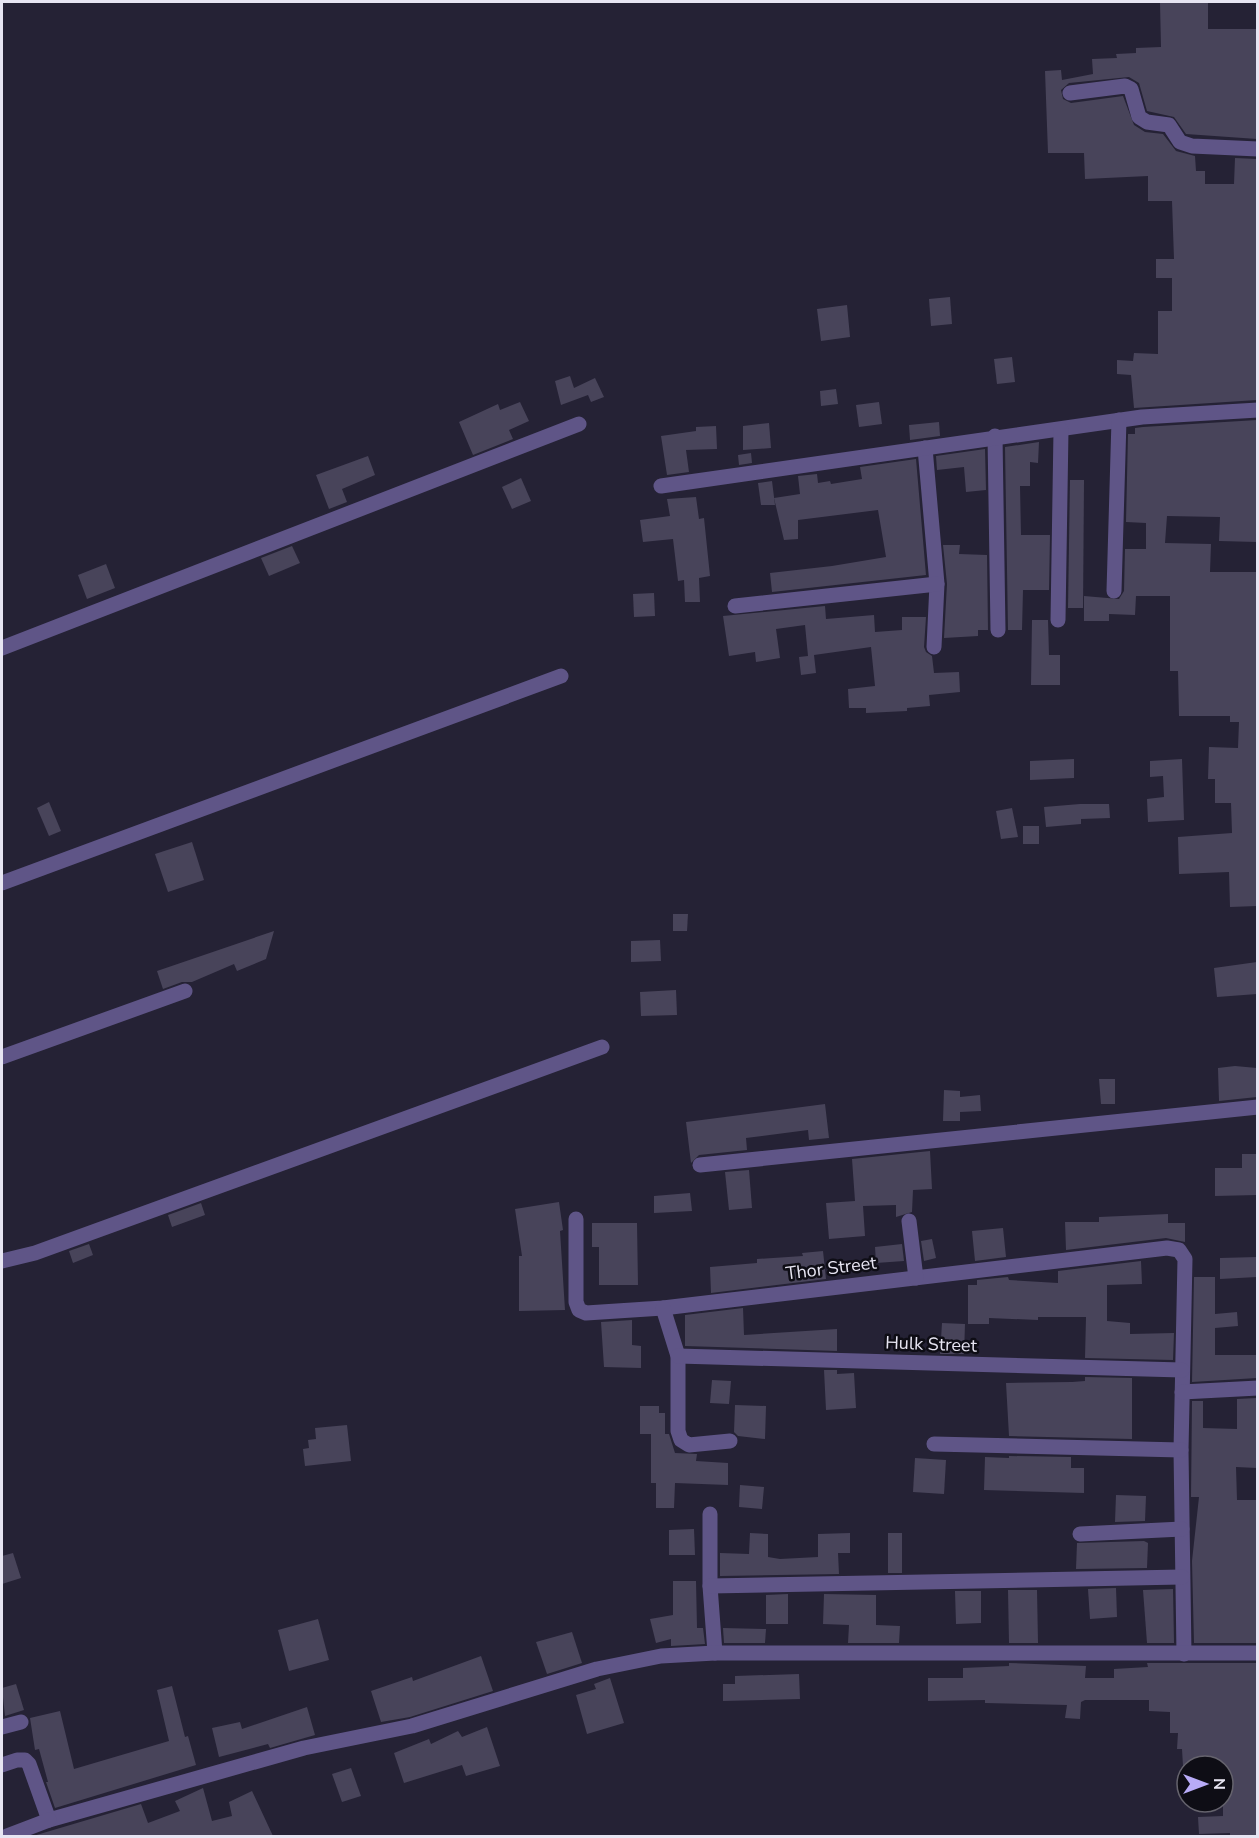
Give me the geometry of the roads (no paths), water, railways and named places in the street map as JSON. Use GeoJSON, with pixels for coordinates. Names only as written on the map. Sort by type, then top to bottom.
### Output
{"type":"FeatureCollection","features":[{"type":"Feature","properties":{"kind":"street"},"geometry":{"type":"LineString","coordinates":[[1070,93],[1125,86],[1131,89],[1139,117],[1147,122],[1169,125],[1180,142],[1192,146],[1257,149]]}},
{"type":"Feature","properties":{"kind":"street"},"geometry":{"type":"LineString","coordinates":[[661,486],[996,436],[1061,430],[1155,415],[1257,410]]}},
{"type":"Feature","properties":{"kind":"street"},"geometry":{"type":"LineString","coordinates":[[1114,591],[1119,420]]}},
{"type":"Feature","properties":{"kind":"street"},"geometry":{"type":"LineString","coordinates":[[2,648],[579,424]]}},
{"type":"Feature","properties":{"kind":"street"},"geometry":{"type":"LineString","coordinates":[[1058,620],[1061,430]]}},
{"type":"Feature","properties":{"kind":"street"},"geometry":{"type":"LineString","coordinates":[[996,436],[998,630]]}},
{"type":"Feature","properties":{"kind":"street"},"geometry":{"type":"LineString","coordinates":[[925,448],[937,584],[934,647]]}},
{"type":"Feature","properties":{"kind":"street"},"geometry":{"type":"LineString","coordinates":[[735,606],[937,584]]}},
{"type":"Feature","properties":{"kind":"street"},"geometry":{"type":"LineString","coordinates":[[2,883],[561,676]]}},
{"type":"Feature","properties":{"kind":"street"},"geometry":{"type":"LineString","coordinates":[[2,1057],[185,991]]}},
{"type":"Feature","properties":{"kind":"street"},"geometry":{"type":"LineString","coordinates":[[2,1261],[35,1253],[602,1047]]}},
{"type":"Feature","properties":{"kind":"street"},"geometry":{"type":"LineString","coordinates":[[700,1165],[1257,1107]]}},
{"type":"Feature","properties":{"kind":"street","name":"Thor Street"},"geometry":{"type":"LineString","coordinates":[[576,1219],[576,1302],[579,1310],[586,1313],[663,1308],[1167,1248],[1179,1250],[1185,1259],[1182,1370]]}},
{"type":"Feature","properties":{"kind":"street"},"geometry":{"type":"LineString","coordinates":[[909,1221],[916,1278]]}},
{"type":"Feature","properties":{"kind":"street"},"geometry":{"type":"LineString","coordinates":[[663,1308],[678,1356],[678,1431],[681,1440],[689,1445],[730,1441]]}},
{"type":"Feature","properties":{"kind":"street","name":"Hulk Street"},"geometry":{"type":"LineString","coordinates":[[678,1356],[1182,1370]]}},
{"type":"Feature","properties":{"kind":"street"},"geometry":{"type":"LineString","coordinates":[[1182,1370],[1184,1654]]}},
{"type":"Feature","properties":{"kind":"street"},"geometry":{"type":"LineString","coordinates":[[1182,1392],[1257,1388]]}},
{"type":"Feature","properties":{"kind":"street"},"geometry":{"type":"LineString","coordinates":[[934,1444],[1181,1450]]}},
{"type":"Feature","properties":{"kind":"street"},"geometry":{"type":"LineString","coordinates":[[710,1514],[710,1586],[715,1653]]}},
{"type":"Feature","properties":{"kind":"street"},"geometry":{"type":"LineString","coordinates":[[1080,1534],[1182,1529]]}},
{"type":"Feature","properties":{"kind":"street"},"geometry":{"type":"LineString","coordinates":[[710,1586],[1182,1577]]}},
{"type":"Feature","properties":{"kind":"street"},"geometry":{"type":"LineString","coordinates":[[7,1836],[31,1833],[49,1820],[304,1748],[412,1726],[597,1669],[661,1656],[715,1653],[1257,1653]]}},
{"type":"Feature","properties":{"kind":"street"},"geometry":{"type":"LineString","coordinates":[[2,1727],[21,1722]]}},
{"type":"Feature","properties":{"kind":"street"},"geometry":{"type":"LineString","coordinates":[[2,1765],[17,1760],[26,1760],[49,1820]]}}]}
